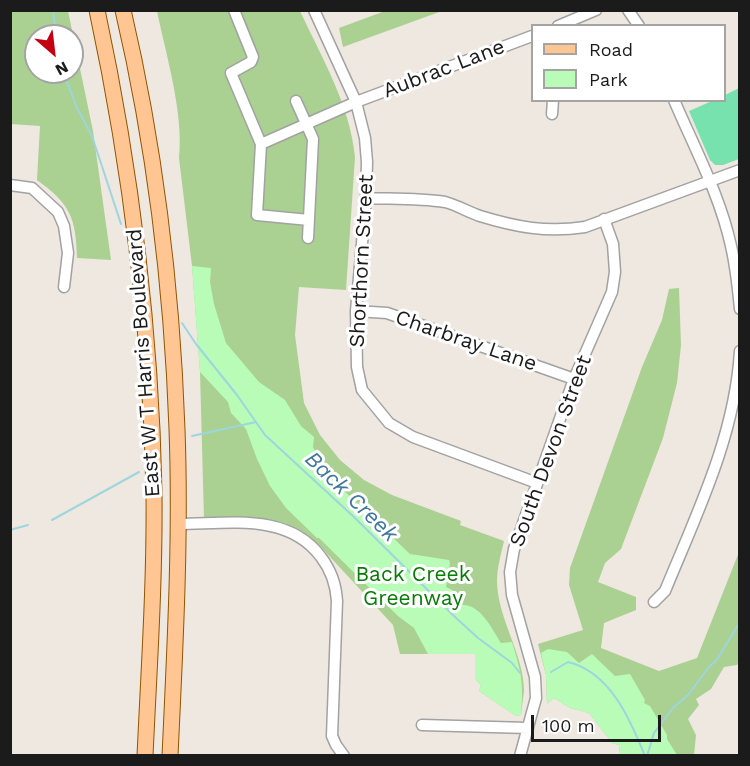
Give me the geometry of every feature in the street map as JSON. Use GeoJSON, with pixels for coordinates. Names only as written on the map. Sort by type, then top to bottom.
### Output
{"type":"FeatureCollection","features":[{"type":"Feature","properties":{"kind":"main road","name":"East W T Harris Boulevard"},"geometry":{"type":"LineString","coordinates":[[97,10],[114,90],[129,185],[140,266],[150,385],[154,524],[145,756]]}},
{"type":"Feature","properties":{"kind":"main road","name":"East W T Harris Boulevard"},"geometry":{"type":"LineString","coordinates":[[123,10],[148,142],[163,250],[174,368],[178,524],[170,756]]}},
{"type":"Feature","properties":{"kind":"street"},"geometry":{"type":"LineString","coordinates":[[234,10],[253,57],[251,62],[231,73],[261,144],[257,215],[309,220]]}},
{"type":"Feature","properties":{"kind":"street","name":"Shorthorn Street"},"geometry":{"type":"LineString","coordinates":[[314,10],[356,102],[365,138],[366,198],[356,311],[357,367],[362,390],[389,423],[412,437],[537,483]]}},
{"type":"Feature","properties":{"kind":"street"},"geometry":{"type":"LineString","coordinates":[[563,24],[596,10]]}},
{"type":"Feature","properties":{"kind":"street"},"geometry":{"type":"LineString","coordinates":[[628,10],[638,24]]}},
{"type":"Feature","properties":{"kind":"street","name":"Aubrac Lane"},"geometry":{"type":"LineString","coordinates":[[261,144],[356,102],[531,39]]}},
{"type":"Feature","properties":{"kind":"street"},"geometry":{"type":"LineString","coordinates":[[296,101],[314,140],[308,237]]}},
{"type":"Feature","properties":{"kind":"street"},"geometry":{"type":"LineString","coordinates":[[552,114],[553,102]]}},
{"type":"Feature","properties":{"kind":"street"},"geometry":{"type":"LineString","coordinates":[[675,102],[719,205],[738,278],[740,309]]}},
{"type":"Feature","properties":{"kind":"street"},"geometry":{"type":"LineString","coordinates":[[366,198],[414,199],[447,203],[477,215],[534,228],[560,231],[585,227],[740,170]]}},
{"type":"Feature","properties":{"kind":"street"},"geometry":{"type":"LineString","coordinates":[[10,185],[32,188],[58,212],[64,226],[68,253],[64,287]]}},
{"type":"Feature","properties":{"kind":"street","name":"South Devon Street"},"geometry":{"type":"LineString","coordinates":[[520,756],[536,698],[536,677],[512,595],[510,572],[514,549],[574,379],[612,292],[615,272],[613,244],[604,219]]}},
{"type":"Feature","properties":{"kind":"street","name":"Charbray Lane"},"geometry":{"type":"LineString","coordinates":[[356,311],[387,313],[574,379]]}},
{"type":"Feature","properties":{"kind":"street"},"geometry":{"type":"LineString","coordinates":[[654,602],[665,591],[717,463],[729,423],[739,376],[740,351]]}},
{"type":"Feature","properties":{"kind":"street"},"geometry":{"type":"LineString","coordinates":[[178,524],[278,526],[304,538],[323,560],[332,576],[336,590],[337,626],[332,736],[344,756]]}},
{"type":"Feature","properties":{"kind":"street"},"geometry":{"type":"LineString","coordinates":[[422,725],[528,728]]}},
{"type":"Feature","properties":{"kind":"green space"},"geometry":{"type":"Polygon","coordinates":[[[10,11],[68,11],[71,24],[24,24],[24,84],[83,84],[93,131],[111,260],[77,258],[75,232],[69,213],[64,204],[37,180],[40,126],[11,124],[10,11]]]}},
{"type":"Feature","properties":{"kind":"green space"},"geometry":{"type":"Polygon","coordinates":[[[157,11],[300,11],[341,100],[355,157],[346,290],[299,287],[295,335],[304,403],[320,435],[340,460],[364,480],[392,495],[461,521],[460,525],[504,541],[498,566],[498,596],[523,677],[521,715],[516,716],[479,691],[481,685],[475,679],[475,654],[400,654],[393,625],[319,545],[285,523],[204,519],[200,372],[192,266],[179,158],[179,123],[157,11]]]}},
{"type":"Feature","properties":{"kind":"green space"},"geometry":{"type":"Polygon","coordinates":[[[385,11],[442,11],[343,47],[339,28],[385,11]]]}},
{"type":"Feature","properties":{"kind":"green space"},"geometry":{"type":"Polygon","coordinates":[[[739,88],[739,159],[723,165],[715,165],[710,160],[689,111],[710,102],[726,102],[726,94],[739,88]]]}},
{"type":"Feature","properties":{"kind":"green space","name":"Back Creek Greenway"},"geometry":{"type":"Polygon","coordinates":[[[192,266],[211,268],[210,282],[214,304],[226,343],[259,382],[285,400],[301,426],[314,437],[313,447],[326,474],[356,502],[379,518],[387,532],[410,554],[449,560],[446,587],[452,590],[463,605],[481,613],[501,643],[512,642],[521,678],[521,715],[516,716],[479,691],[481,685],[475,679],[475,654],[428,654],[414,628],[398,616],[286,508],[270,486],[246,429],[231,413],[228,402],[200,372],[192,266]]]}},
{"type":"Feature","properties":{"kind":"green space"},"geometry":{"type":"Polygon","coordinates":[[[679,288],[681,345],[677,383],[663,438],[621,549],[605,563],[598,582],[636,597],[636,610],[604,623],[601,648],[659,671],[697,658],[739,552],[740,659],[737,665],[724,667],[711,689],[696,699],[699,705],[688,719],[696,735],[694,755],[620,755],[619,745],[612,743],[589,713],[570,708],[554,698],[547,704],[546,675],[538,644],[583,630],[569,585],[570,568],[642,367],[662,320],[669,289],[679,288]]]}},
{"type":"Feature","properties":{"kind":"green space"},"geometry":{"type":"Polygon","coordinates":[[[548,649],[567,652],[579,663],[592,654],[615,676],[630,674],[645,700],[644,703],[650,706],[677,755],[620,755],[619,745],[612,743],[589,713],[570,708],[554,698],[547,704],[546,675],[541,653],[548,649]]]}},
{"type":"Feature","properties":{"kind":"waterway","name":"Back Creek"},"geometry":{"type":"LineString","coordinates":[[53,10],[55,24]]}},
{"type":"Feature","properties":{"kind":"waterway","name":"Back Creek"},"geometry":{"type":"LineString","coordinates":[[68,84],[92,136],[121,224]]}},
{"type":"Feature","properties":{"kind":"waterway","name":"Back Creek"},"geometry":{"type":"LineString","coordinates":[[182,323],[265,435],[354,517],[455,617],[478,638],[512,663],[520,673]]}},
{"type":"Feature","properties":{"kind":"waterway"},"geometry":{"type":"LineString","coordinates":[[192,436],[256,422]]}},
{"type":"Feature","properties":{"kind":"waterway"},"geometry":{"type":"LineString","coordinates":[[52,520],[139,472]]}},
{"type":"Feature","properties":{"kind":"waterway"},"geometry":{"type":"LineString","coordinates":[[10,530],[28,525]]}},
{"type":"Feature","properties":{"kind":"waterway"},"geometry":{"type":"LineString","coordinates":[[647,756],[654,733],[673,708],[688,695],[716,661],[740,622]]}},
{"type":"Feature","properties":{"kind":"waterway","name":"Back Creek"},"geometry":{"type":"LineString","coordinates":[[551,672],[568,662],[583,667],[596,676],[617,699],[633,727],[645,756]]}}]}
